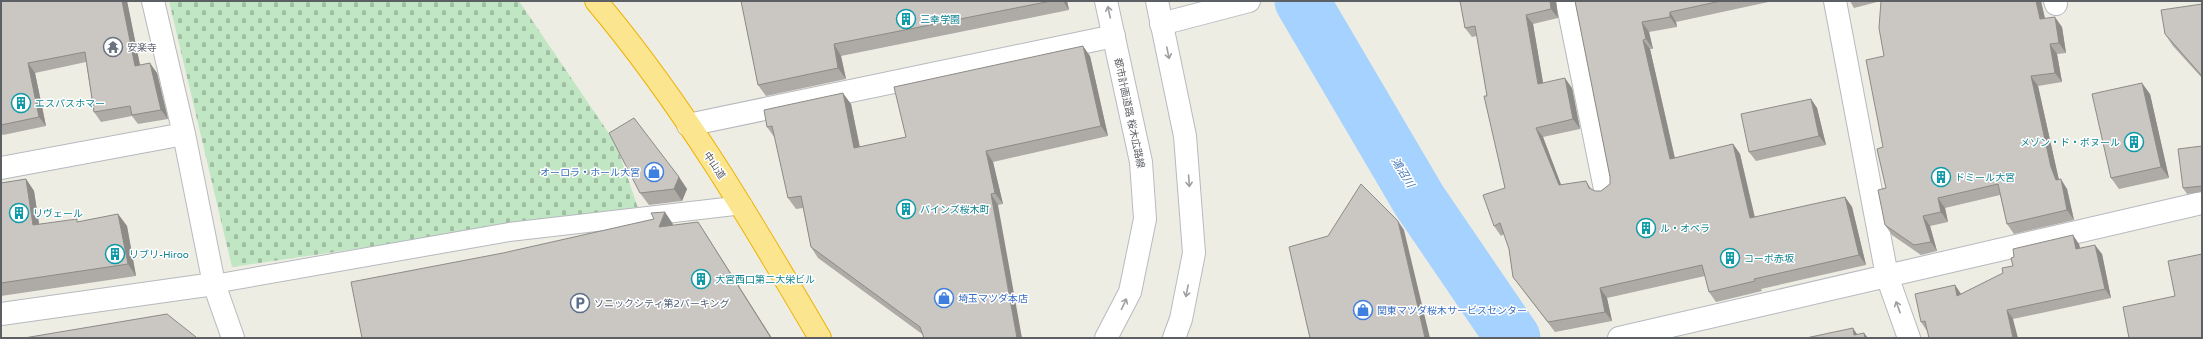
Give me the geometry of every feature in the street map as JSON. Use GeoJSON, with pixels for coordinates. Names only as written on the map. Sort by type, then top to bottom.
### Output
{"type":"FeatureCollection","features":[{"type":"Feature","properties":{"kind":"highway","name":"中山道"},"geometry":{"type":"LineString","coordinates":[[596,1],[626,36],[742,205],[820,338]]}},
{"type":"Feature","properties":{"kind":"street"},"geometry":{"type":"LineString","coordinates":[[153,1],[184,134],[214,284],[233,338]]}},
{"type":"Feature","properties":{"kind":"street","name":"都市計画道路 桜木広路線"},"geometry":{"type":"LineString","coordinates":[[1106,1],[1141,162],[1145,219],[1130,292],[1106,338]]}},
{"type":"Feature","properties":{"kind":"street"},"geometry":{"type":"LineString","coordinates":[[1157,1],[1185,136],[1194,253],[1182,319],[1174,338]]}},
{"type":"Feature","properties":{"kind":"street"},"geometry":{"type":"LineString","coordinates":[[1162,24],[1249,1]]}},
{"type":"Feature","properties":{"kind":"street"},"geometry":{"type":"LineString","coordinates":[[1566,1],[1605,189]]}},
{"type":"Feature","properties":{"kind":"street"},"geometry":{"type":"LineString","coordinates":[[1835,1],[1887,276],[1909,338]]}},
{"type":"Feature","properties":{"kind":"street"},"geometry":{"type":"LineString","coordinates":[[688,125],[1114,36]]}},
{"type":"Feature","properties":{"kind":"street"},"geometry":{"type":"LineString","coordinates":[[1,168],[184,134]]}},
{"type":"Feature","properties":{"kind":"street"},"geometry":{"type":"LineString","coordinates":[[1619,338],[2202,203]]}},
{"type":"Feature","properties":{"kind":"street"},"geometry":{"type":"LineString","coordinates":[[1,314],[214,284]]}},
{"type":"Feature","properties":{"kind":"lane"},"geometry":{"type":"LineString","coordinates":[[214,284],[509,232],[742,205]]}},
{"type":"Feature","properties":{"kind":"green space"},"geometry":{"type":"Polygon","coordinates":[[[169,1],[519,1],[616,144],[638,208],[232,267],[169,1]]]}},
{"type":"Feature","properties":{"kind":"building"},"geometry":{"type":"Polygon","coordinates":[[[1,1],[122,1],[135,66],[150,63],[161,110],[132,115],[130,106],[94,112],[85,52],[28,63],[39,117],[1,125],[1,1]]]}},
{"type":"Feature","properties":{"kind":"building"},"geometry":{"type":"Polygon","coordinates":[[[741,1],[1051,1],[834,44],[838,68],[758,85],[741,1]]]}},
{"type":"Feature","properties":{"kind":"building"},"geometry":{"type":"Polygon","coordinates":[[[1460,1],[1550,1],[1551,9],[1526,15],[1538,84],[1565,78],[1573,119],[1536,128],[1559,185],[1586,181],[1589,188],[1595,191],[1601,191],[1610,184],[1610,177],[1575,1],[1721,1],[1670,12],[1670,17],[1642,22],[1646,39],[1643,40],[1670,159],[1733,144],[1750,218],[1845,197],[1859,255],[1754,279],[1755,281],[1709,292],[1702,265],[1600,288],[1605,312],[1548,322],[1513,277],[1509,249],[1500,223],[1494,226],[1483,195],[1505,188],[1484,96],[1487,96],[1475,26],[1465,28],[1460,1]]]}},
{"type":"Feature","properties":{"kind":"building"},"geometry":{"type":"Polygon","coordinates":[[[1881,1],[2036,1],[2040,19],[2055,17],[2059,43],[2050,44],[2055,73],[2031,76],[2051,167],[2056,180],[2061,179],[2067,210],[2007,224],[1998,184],[1938,198],[1941,212],[1923,216],[1931,242],[1914,245],[1885,225],[1878,190],[1886,188],[1877,149],[1883,147],[1866,60],[1884,56],[1879,28],[1881,1]]]}},
{"type":"Feature","properties":{"kind":"building"},"geometry":{"type":"Polygon","coordinates":[[[2202,4],[2202,76],[2165,34],[2161,10],[2202,4]]]}},
{"type":"Feature","properties":{"kind":"building"},"geometry":{"type":"Polygon","coordinates":[[[1083,46],[1101,126],[986,151],[995,193],[991,194],[1017,338],[924,338],[920,327],[811,247],[801,196],[788,198],[772,126],[767,127],[764,110],[843,93],[854,148],[906,137],[894,87],[1083,46]]]}},
{"type":"Feature","properties":{"kind":"building","name":"メゾン・ド・ボヌール"},"geometry":{"type":"Polygon","coordinates":[[[2142,83],[2161,167],[2111,178],[2092,94],[2142,83]]]}},
{"type":"Feature","properties":{"kind":"building"},"geometry":{"type":"Polygon","coordinates":[[[1811,99],[1819,136],[1749,152],[1741,114],[1811,99]]]}},
{"type":"Feature","properties":{"kind":"building"},"geometry":{"type":"Polygon","coordinates":[[[634,118],[679,177],[674,189],[640,193],[609,133],[634,118]]]}},
{"type":"Feature","properties":{"kind":"building"},"geometry":{"type":"Polygon","coordinates":[[[2202,146],[2202,186],[2183,188],[2178,149],[2202,146]]]}},
{"type":"Feature","properties":{"kind":"building"},"geometry":{"type":"Polygon","coordinates":[[[26,179],[33,225],[77,219],[77,222],[118,214],[128,264],[1,283],[1,183],[26,179]]]}},
{"type":"Feature","properties":{"kind":"building"},"geometry":{"type":"Polygon","coordinates":[[[1361,184],[1398,221],[1425,338],[1310,338],[1289,247],[1328,236],[1361,184]]]}},
{"type":"Feature","properties":{"kind":"building"},"geometry":{"type":"Polygon","coordinates":[[[665,212],[659,227],[698,222],[771,338],[362,338],[351,282],[503,253],[654,219],[651,213],[665,212]]]}},
{"type":"Feature","properties":{"kind":"building"},"geometry":{"type":"Polygon","coordinates":[[[2073,235],[2076,249],[2095,245],[2105,289],[2007,310],[2013,338],[1929,338],[1925,321],[1921,322],[1915,294],[1955,285],[1957,296],[2003,273],[2002,268],[2013,266],[2011,258],[2014,257],[2013,249],[2073,235]]]}},
{"type":"Feature","properties":{"kind":"building"},"geometry":{"type":"Polygon","coordinates":[[[2202,254],[2202,338],[2129,338],[2123,307],[2175,296],[2168,261],[2202,254]]]}},
{"type":"Feature","properties":{"kind":"building"},"geometry":{"type":"Polygon","coordinates":[[[167,314],[196,338],[24,338],[167,314]]]}},
{"type":"Feature","properties":{"kind":"building"},"geometry":{"type":"Polygon","coordinates":[[[1853,328],[1854,335],[1864,333],[1865,338],[1806,338],[1853,328]]]}},
{"type":"Feature","properties":{"kind":"waterway","name":"鴻沼川"},"geometry":{"type":"LineString","coordinates":[[1302,1],[1419,200],[1513,338]]}},
{"type":"Feature","properties":{"kind":"place","name":"三幸学園"},"geometry":{"type":"Point","coordinates":[906,19]}},
{"type":"Feature","properties":{"kind":"place","name":"安楽寺"},"geometry":{"type":"Point","coordinates":[113,47]}},
{"type":"Feature","properties":{"kind":"place","name":"エスパスホマー"},"geometry":{"type":"Point","coordinates":[21,103]}},
{"type":"Feature","properties":{"kind":"place","name":"メゾン・ド・ボヌール"},"geometry":{"type":"Point","coordinates":[2134,142]}},
{"type":"Feature","properties":{"kind":"place","name":"オーロラ・ホール大宮"},"geometry":{"type":"Point","coordinates":[654,172]}},
{"type":"Feature","properties":{"kind":"place","name":"ドミール大宮"},"geometry":{"type":"Point","coordinates":[1941,177]}},
{"type":"Feature","properties":{"kind":"place","name":"パインズ桜木町"},"geometry":{"type":"Point","coordinates":[906,209]}},
{"type":"Feature","properties":{"kind":"place","name":"リヴェール"},"geometry":{"type":"Point","coordinates":[19,213]}},
{"type":"Feature","properties":{"kind":"place","name":"ル・オペラ"},"geometry":{"type":"Point","coordinates":[1646,228]}},
{"type":"Feature","properties":{"kind":"place","name":"リブリ-Hiroo"},"geometry":{"type":"Point","coordinates":[115,254]}},
{"type":"Feature","properties":{"kind":"place","name":"コーポ赤坂"},"geometry":{"type":"Point","coordinates":[1730,258]}},
{"type":"Feature","properties":{"kind":"place","name":"大宮西口第二大栄ビル"},"geometry":{"type":"Point","coordinates":[701,279]}},
{"type":"Feature","properties":{"kind":"place","name":"埼玉マツダ本店"},"geometry":{"type":"Point","coordinates":[944,298]}},
{"type":"Feature","properties":{"kind":"place","name":"ソニックシティ第2パーキング"},"geometry":{"type":"Point","coordinates":[580,303]}},
{"type":"Feature","properties":{"kind":"place","name":"関東マツダ桜木サービスセンター"},"geometry":{"type":"Point","coordinates":[1363,310]}}]}
